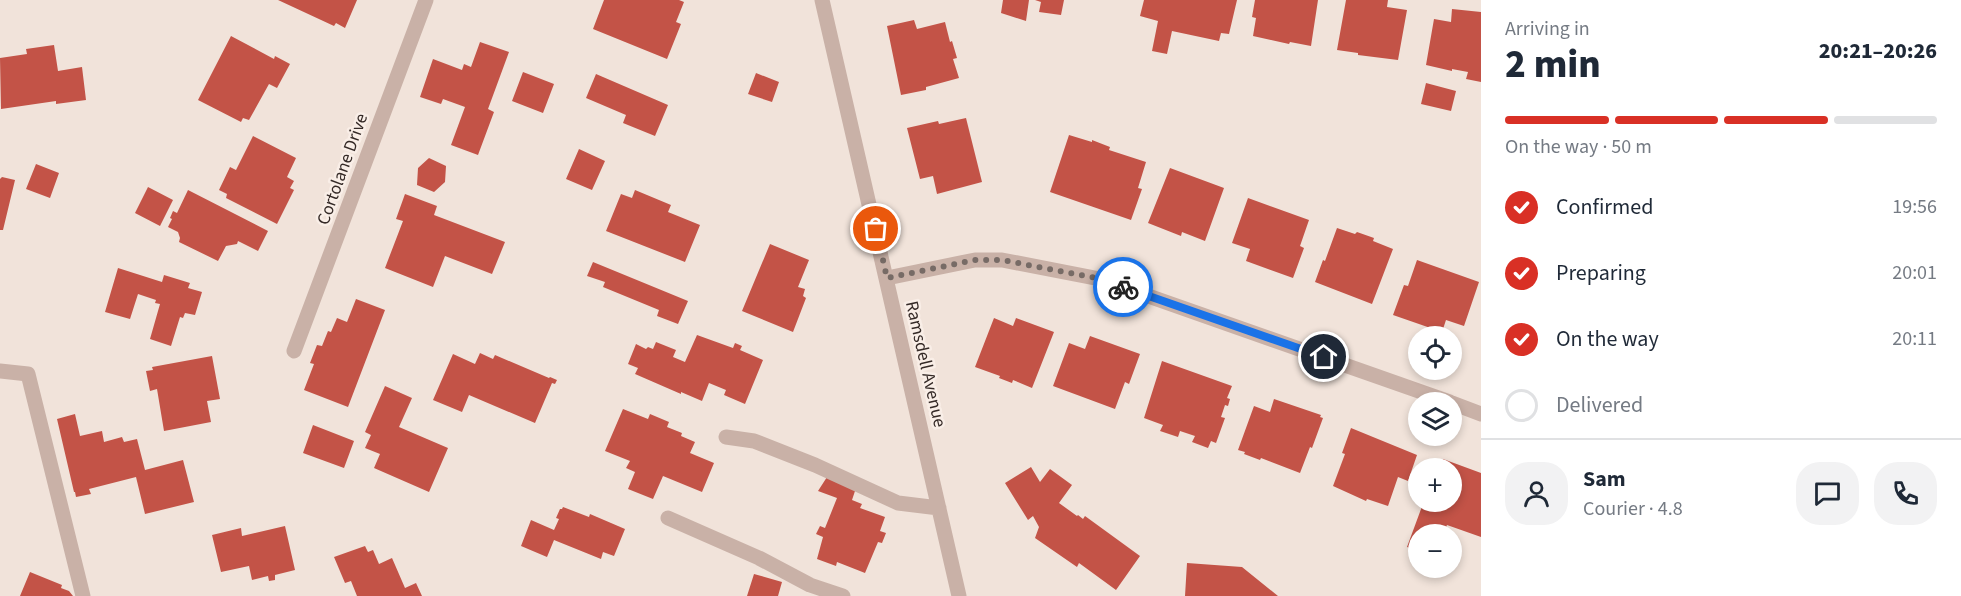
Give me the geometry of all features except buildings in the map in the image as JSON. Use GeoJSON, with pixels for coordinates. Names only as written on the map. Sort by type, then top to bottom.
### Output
{"type":"FeatureCollection","features":[{"type":"Feature","properties":{"kind":"street","name":"Cortolane Drive"},"geometry":{"type":"LineString","coordinates":[[294,351],[426,0]]}},
{"type":"Feature","properties":{"kind":"street","name":"Ramsdell Avenue"},"geometry":{"type":"LineString","coordinates":[[822,0],[959,596]]}},
{"type":"Feature","properties":{"kind":"street"},"geometry":{"type":"LineString","coordinates":[[887,278],[975,260],[1002,260],[1101,279],[1423,392]]}},
{"type":"Feature","properties":{"kind":"street"},"geometry":{"type":"LineString","coordinates":[[0,371],[28,374],[83,596]]}},
{"type":"Feature","properties":{"kind":"street"},"geometry":{"type":"LineString","coordinates":[[1462,406],[1481,414]]}},
{"type":"Feature","properties":{"kind":"street"},"geometry":{"type":"LineString","coordinates":[[726,437],[754,441],[815,465],[898,503],[939,508]]}},
{"type":"Feature","properties":{"kind":"street"},"geometry":{"type":"LineString","coordinates":[[668,518],[759,558],[810,585],[843,596]]}},
{"type":"Feature","properties":{"kind":"way so far"},"geometry":{"type":"LineString","coordinates":[[876,229],[887,278],[975,260],[1002,260],[1101,279],[1123,287]]}},
{"type":"Feature","properties":{"kind":"route"},"geometry":{"type":"LineString","coordinates":[[1123,287],[1324,357]]}}]}
